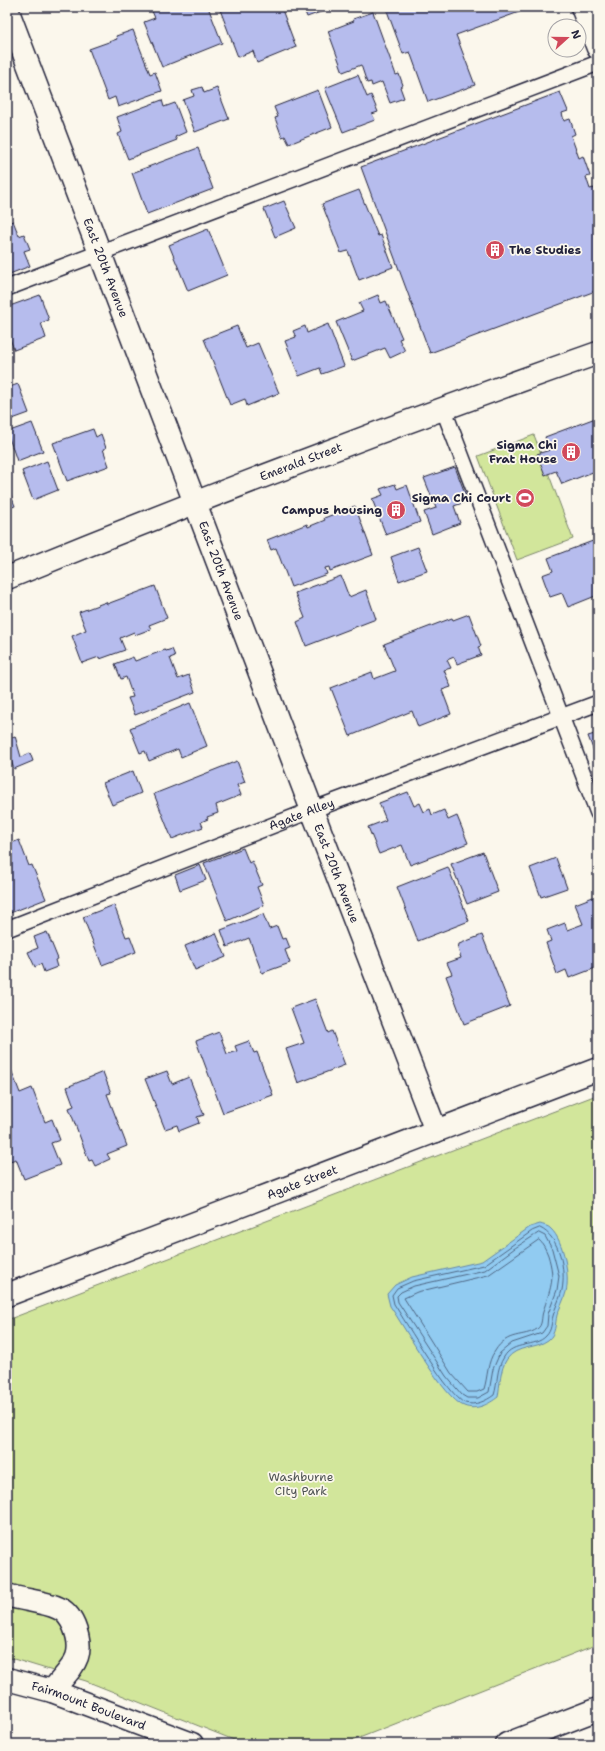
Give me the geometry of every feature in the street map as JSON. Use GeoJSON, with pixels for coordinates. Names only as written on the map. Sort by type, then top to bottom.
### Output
{"type":"FeatureCollection","features":[{"type":"Feature","properties":{"kind":"street"},"geometry":{"type":"LineString","coordinates":[[582,7],[598,48]]}},
{"type":"Feature","properties":{"kind":"street","name":"East 20th Avenue"},"geometry":{"type":"LineString","coordinates":[[7,8],[312,810],[436,1131]]}},
{"type":"Feature","properties":{"kind":"street","name":"Emerald Street"},"geometry":{"type":"LineString","coordinates":[[7,578],[195,503],[443,408],[598,353]]}},
{"type":"Feature","properties":{"kind":"street","name":"Agate Street"},"geometry":{"type":"LineString","coordinates":[[7,1295],[598,1069]]}},
{"type":"Feature","properties":{"kind":"street"},"geometry":{"type":"LineString","coordinates":[[7,1595],[58,1608],[67,1614],[73,1623],[79,1638],[80,1651],[77,1660],[52,1691]]}},
{"type":"Feature","properties":{"kind":"street","name":"Fairmount Boulevard"},"geometry":{"type":"LineString","coordinates":[[7,1679],[52,1691],[192,1744]]}},
{"type":"Feature","properties":{"kind":"street"},"geometry":{"type":"LineString","coordinates":[[507,1744],[598,1709]]}},
{"type":"Feature","properties":{"kind":"lane"},"geometry":{"type":"LineString","coordinates":[[7,288],[598,63]]}},
{"type":"Feature","properties":{"kind":"lane"},"geometry":{"type":"LineString","coordinates":[[443,408],[598,813]]}},
{"type":"Feature","properties":{"kind":"lane","name":"Agate Alley"},"geometry":{"type":"LineString","coordinates":[[7,929],[312,810],[598,702]]}},
{"type":"Feature","properties":{"kind":"green space","name":"Sigma Chi Court"},"geometry":{"type":"Polygon","coordinates":[[[534,435],[573,539],[517,560],[478,456],[534,435]]]}},
{"type":"Feature","properties":{"kind":"green space","name":"Washburne City Park"},"geometry":{"type":"Polygon","coordinates":[[[594,1096],[598,1107],[598,1644],[344,1744],[244,1744],[86,1681],[7,1657],[7,1320],[594,1096]]]}},
{"type":"Feature","properties":{"kind":"water"},"geometry":{"type":"Polygon","coordinates":[[[540,1224],[549,1227],[556,1234],[565,1259],[567,1277],[566,1292],[557,1315],[554,1332],[551,1338],[543,1343],[516,1351],[507,1359],[502,1372],[498,1397],[491,1402],[478,1407],[473,1408],[464,1406],[456,1401],[435,1377],[390,1306],[387,1294],[395,1285],[412,1277],[482,1261],[530,1227],[540,1224]]]}},
{"type":"Feature","properties":{"kind":"building"},"geometry":{"type":"Polygon","coordinates":[[[163,7],[208,7],[222,43],[162,67],[144,22],[155,18],[152,11],[163,7]]]}},
{"type":"Feature","properties":{"kind":"building"},"geometry":{"type":"Polygon","coordinates":[[[219,7],[281,7],[296,47],[257,63],[253,51],[238,57],[219,7]]]}},
{"type":"Feature","properties":{"kind":"building"},"geometry":{"type":"Polygon","coordinates":[[[303,7],[334,7],[307,17],[303,7]]]}},
{"type":"Feature","properties":{"kind":"building"},"geometry":{"type":"Polygon","coordinates":[[[520,7],[522,11],[456,35],[475,85],[428,102],[410,52],[403,54],[386,8],[520,7]]]}},
{"type":"Feature","properties":{"kind":"building"},"geometry":{"type":"Polygon","coordinates":[[[373,12],[396,75],[399,74],[403,85],[400,87],[404,98],[390,103],[382,82],[372,86],[371,82],[367,83],[361,65],[343,72],[328,31],[354,21],[353,19],[373,12]]]}},
{"type":"Feature","properties":{"kind":"building"},"geometry":{"type":"Polygon","coordinates":[[[133,30],[150,74],[155,72],[162,91],[118,107],[115,97],[108,100],[89,49],[117,39],[116,36],[133,30]]]}},
{"type":"Feature","properties":{"kind":"building"},"geometry":{"type":"Polygon","coordinates":[[[358,75],[367,97],[371,95],[378,112],[372,114],[375,120],[343,132],[325,88],[358,75]]]}},
{"type":"Feature","properties":{"kind":"building"},"geometry":{"type":"Polygon","coordinates":[[[202,87],[204,93],[217,88],[229,119],[195,132],[183,100],[194,96],[192,90],[202,87]]]}},
{"type":"Feature","properties":{"kind":"building"},"geometry":{"type":"Polygon","coordinates":[[[318,90],[332,127],[289,144],[285,136],[282,137],[275,118],[278,117],[274,107],[318,90]]]}},
{"type":"Feature","properties":{"kind":"building","name":"The Studies"},"geometry":{"type":"Polygon","coordinates":[[[560,92],[568,111],[562,113],[564,121],[570,119],[575,134],[571,136],[579,158],[583,156],[590,176],[586,177],[590,189],[594,188],[598,197],[598,290],[430,353],[361,167],[560,92]]]}},
{"type":"Feature","properties":{"kind":"building"},"geometry":{"type":"Polygon","coordinates":[[[162,100],[164,107],[175,103],[186,132],[175,137],[177,140],[128,159],[118,134],[122,132],[117,117],[162,100]]]}},
{"type":"Feature","properties":{"kind":"building"},"geometry":{"type":"Polygon","coordinates":[[[198,148],[213,189],[147,214],[132,173],[198,148]]]}},
{"type":"Feature","properties":{"kind":"building"},"geometry":{"type":"Polygon","coordinates":[[[359,190],[378,236],[381,235],[393,267],[359,280],[348,251],[341,253],[322,204],[359,190]]]}},
{"type":"Feature","properties":{"kind":"building"},"geometry":{"type":"Polygon","coordinates":[[[284,201],[296,228],[275,237],[264,209],[284,201]]]}},
{"type":"Feature","properties":{"kind":"building"},"geometry":{"type":"Polygon","coordinates":[[[13,221],[19,236],[24,234],[30,249],[24,251],[30,266],[7,275],[7,223],[13,221]]]}},
{"type":"Feature","properties":{"kind":"building"},"geometry":{"type":"Polygon","coordinates":[[[208,229],[227,275],[188,291],[169,245],[208,229]]]}},
{"type":"Feature","properties":{"kind":"building"},"geometry":{"type":"Polygon","coordinates":[[[40,295],[49,320],[41,323],[46,338],[14,350],[7,330],[7,307],[40,295]]]}},
{"type":"Feature","properties":{"kind":"building"},"geometry":{"type":"Polygon","coordinates":[[[378,295],[381,303],[386,301],[402,338],[399,339],[405,351],[390,358],[385,348],[352,361],[336,322],[363,311],[359,303],[378,295]]]}},
{"type":"Feature","properties":{"kind":"building"},"geometry":{"type":"Polygon","coordinates":[[[328,324],[344,366],[322,374],[320,368],[299,376],[285,341],[296,337],[293,331],[305,326],[307,333],[328,324]]]}},
{"type":"Feature","properties":{"kind":"building"},"geometry":{"type":"Polygon","coordinates":[[[237,326],[246,348],[258,343],[279,393],[247,406],[245,399],[230,405],[204,339],[237,326]]]}},
{"type":"Feature","properties":{"kind":"building"},"geometry":{"type":"Polygon","coordinates":[[[18,384],[29,413],[7,421],[7,388],[18,384]]]}},
{"type":"Feature","properties":{"kind":"building","name":"Sigma Chi Frat House"},"geometry":{"type":"Polygon","coordinates":[[[598,417],[598,470],[562,484],[556,471],[545,475],[537,454],[550,450],[545,437],[598,417]]]}},
{"type":"Feature","properties":{"kind":"building"},"geometry":{"type":"Polygon","coordinates":[[[32,423],[43,451],[17,461],[7,432],[32,423]]]}},
{"type":"Feature","properties":{"kind":"building"},"geometry":{"type":"Polygon","coordinates":[[[93,429],[96,437],[101,434],[106,448],[103,449],[109,466],[67,481],[53,443],[93,429]]]}},
{"type":"Feature","properties":{"kind":"building"},"geometry":{"type":"Polygon","coordinates":[[[47,461],[58,490],[33,500],[22,471],[47,461]]]}},
{"type":"Feature","properties":{"kind":"building"},"geometry":{"type":"Polygon","coordinates":[[[455,467],[468,501],[454,506],[460,523],[432,534],[424,512],[436,508],[424,478],[455,467]]]}},
{"type":"Feature","properties":{"kind":"building","name":"Campus housing"},"geometry":{"type":"Polygon","coordinates":[[[395,484],[397,489],[407,485],[420,522],[386,535],[372,499],[383,495],[380,489],[395,484]]]}},
{"type":"Feature","properties":{"kind":"building"},"geometry":{"type":"Polygon","coordinates":[[[7,485],[15,506],[7,509],[7,485]]]}},
{"type":"Feature","properties":{"kind":"building"},"geometry":{"type":"Polygon","coordinates":[[[355,506],[373,555],[330,571],[329,567],[325,568],[327,574],[291,587],[276,548],[271,550],[267,540],[307,524],[308,527],[325,520],[324,518],[355,506]]]}},
{"type":"Feature","properties":{"kind":"building"},"geometry":{"type":"Polygon","coordinates":[[[598,539],[598,595],[568,607],[562,593],[550,597],[542,575],[553,571],[548,558],[598,539]]]}},
{"type":"Feature","properties":{"kind":"building"},"geometry":{"type":"Polygon","coordinates":[[[418,547],[427,571],[399,581],[391,557],[418,547]]]}},
{"type":"Feature","properties":{"kind":"building"},"geometry":{"type":"Polygon","coordinates":[[[341,576],[349,597],[366,590],[376,619],[306,646],[297,622],[305,618],[295,593],[341,576]]]}},
{"type":"Feature","properties":{"kind":"building"},"geometry":{"type":"Polygon","coordinates":[[[155,586],[167,618],[149,625],[151,629],[135,635],[134,632],[120,638],[125,650],[100,659],[99,657],[82,663],[72,636],[86,630],[79,612],[106,602],[107,604],[155,586]]]}},
{"type":"Feature","properties":{"kind":"building"},"geometry":{"type":"Polygon","coordinates":[[[469,614],[481,646],[478,647],[481,655],[457,664],[454,657],[447,660],[451,668],[444,670],[451,687],[442,690],[451,714],[418,727],[412,711],[350,736],[331,688],[372,672],[374,679],[395,671],[384,644],[452,618],[453,620],[469,614]]]}},
{"type":"Feature","properties":{"kind":"building"},"geometry":{"type":"Polygon","coordinates":[[[172,649],[175,656],[170,658],[178,679],[189,675],[195,692],[135,715],[128,698],[133,697],[126,677],[121,679],[115,664],[133,657],[135,661],[165,650],[172,649]]]}},
{"type":"Feature","properties":{"kind":"building"},"geometry":{"type":"Polygon","coordinates":[[[190,703],[207,746],[181,757],[178,749],[149,761],[145,751],[140,753],[130,728],[190,703]]]}},
{"type":"Feature","properties":{"kind":"building"},"geometry":{"type":"Polygon","coordinates":[[[598,733],[598,762],[588,736],[598,733]]]}},
{"type":"Feature","properties":{"kind":"building"},"geometry":{"type":"Polygon","coordinates":[[[15,736],[21,757],[30,753],[33,761],[14,769],[7,750],[7,739],[15,736]]]}},
{"type":"Feature","properties":{"kind":"building"},"geometry":{"type":"Polygon","coordinates":[[[237,761],[245,782],[237,785],[241,795],[216,805],[218,813],[207,817],[208,819],[201,822],[203,827],[172,839],[154,794],[237,761]]]}},
{"type":"Feature","properties":{"kind":"building"},"geometry":{"type":"Polygon","coordinates":[[[133,771],[141,793],[112,805],[103,783],[133,771]]]}},
{"type":"Feature","properties":{"kind":"building"},"geometry":{"type":"Polygon","coordinates":[[[408,792],[414,806],[420,803],[424,812],[430,809],[432,815],[444,810],[448,820],[457,816],[468,843],[410,865],[402,845],[379,854],[368,827],[386,820],[379,803],[408,792]]]}},
{"type":"Feature","properties":{"kind":"building"},"geometry":{"type":"Polygon","coordinates":[[[19,840],[29,866],[32,865],[46,899],[10,913],[7,906],[7,845],[19,840]]]}},
{"type":"Feature","properties":{"kind":"building"},"geometry":{"type":"Polygon","coordinates":[[[243,848],[249,863],[252,861],[262,885],[257,887],[264,905],[227,921],[204,863],[243,848]]]}},
{"type":"Feature","properties":{"kind":"building"},"geometry":{"type":"Polygon","coordinates":[[[483,852],[498,892],[467,904],[451,864],[483,852]]]}},
{"type":"Feature","properties":{"kind":"building"},"geometry":{"type":"Polygon","coordinates":[[[556,858],[567,888],[541,897],[530,868],[556,858]]]}},
{"type":"Feature","properties":{"kind":"building"},"geometry":{"type":"Polygon","coordinates":[[[200,865],[206,880],[180,890],[175,875],[200,865]]]}},
{"type":"Feature","properties":{"kind":"building"},"geometry":{"type":"Polygon","coordinates":[[[448,867],[469,921],[418,941],[397,887],[448,867]]]}},
{"type":"Feature","properties":{"kind":"building"},"geometry":{"type":"Polygon","coordinates":[[[593,897],[598,910],[598,967],[569,978],[566,970],[557,974],[546,943],[551,941],[547,930],[565,923],[567,930],[583,924],[575,904],[593,897]]]}},
{"type":"Feature","properties":{"kind":"building"},"geometry":{"type":"Polygon","coordinates":[[[114,905],[126,937],[130,936],[136,952],[102,965],[83,917],[114,905]]]}},
{"type":"Feature","properties":{"kind":"building"},"geometry":{"type":"Polygon","coordinates":[[[263,914],[269,929],[277,926],[282,939],[286,938],[290,948],[285,950],[290,963],[262,973],[249,938],[227,947],[221,930],[263,914]]]}},
{"type":"Feature","properties":{"kind":"building"},"geometry":{"type":"Polygon","coordinates":[[[47,932],[58,959],[55,960],[57,967],[44,972],[41,964],[35,967],[28,952],[38,948],[34,937],[47,932]]]}},
{"type":"Feature","properties":{"kind":"building"},"geometry":{"type":"Polygon","coordinates":[[[216,933],[226,957],[195,970],[185,946],[216,933]]]}},
{"type":"Feature","properties":{"kind":"building"},"geometry":{"type":"Polygon","coordinates":[[[482,935],[510,1006],[464,1024],[446,976],[452,974],[447,963],[461,958],[458,949],[459,944],[482,935]]]}},
{"type":"Feature","properties":{"kind":"building"},"geometry":{"type":"Polygon","coordinates":[[[315,999],[328,1033],[332,1031],[345,1065],[298,1083],[286,1049],[304,1043],[291,1008],[315,999]]]}},
{"type":"Feature","properties":{"kind":"building"},"geometry":{"type":"Polygon","coordinates":[[[219,1032],[227,1054],[237,1051],[235,1046],[249,1041],[254,1053],[257,1052],[273,1095],[223,1113],[196,1041],[219,1032]]]}},
{"type":"Feature","properties":{"kind":"building"},"geometry":{"type":"Polygon","coordinates":[[[7,1059],[20,1093],[32,1088],[45,1122],[52,1119],[60,1140],[51,1143],[60,1165],[24,1179],[16,1159],[7,1162],[7,1059]]]}},
{"type":"Feature","properties":{"kind":"building"},"geometry":{"type":"Polygon","coordinates":[[[167,1071],[172,1084],[189,1077],[204,1115],[197,1117],[199,1123],[179,1131],[177,1125],[165,1129],[145,1079],[167,1071]]]}},
{"type":"Feature","properties":{"kind":"building"},"geometry":{"type":"Polygon","coordinates":[[[103,1072],[111,1093],[107,1094],[127,1146],[107,1154],[110,1159],[95,1166],[92,1160],[89,1161],[69,1108],[74,1106],[67,1087],[103,1072]]]}},
{"type":"Feature","properties":{"kind":"place","name":"The Studies"},"geometry":{"type":"Point","coordinates":[495,250]}},
{"type":"Feature","properties":{"kind":"place","name":"Sigma Chi Frat House"},"geometry":{"type":"Point","coordinates":[571,452]}},
{"type":"Feature","properties":{"kind":"place","name":"Sigma Chi Court"},"geometry":{"type":"Point","coordinates":[525,498]}},
{"type":"Feature","properties":{"kind":"place","name":"Campus housing"},"geometry":{"type":"Point","coordinates":[396,510]}}]}
